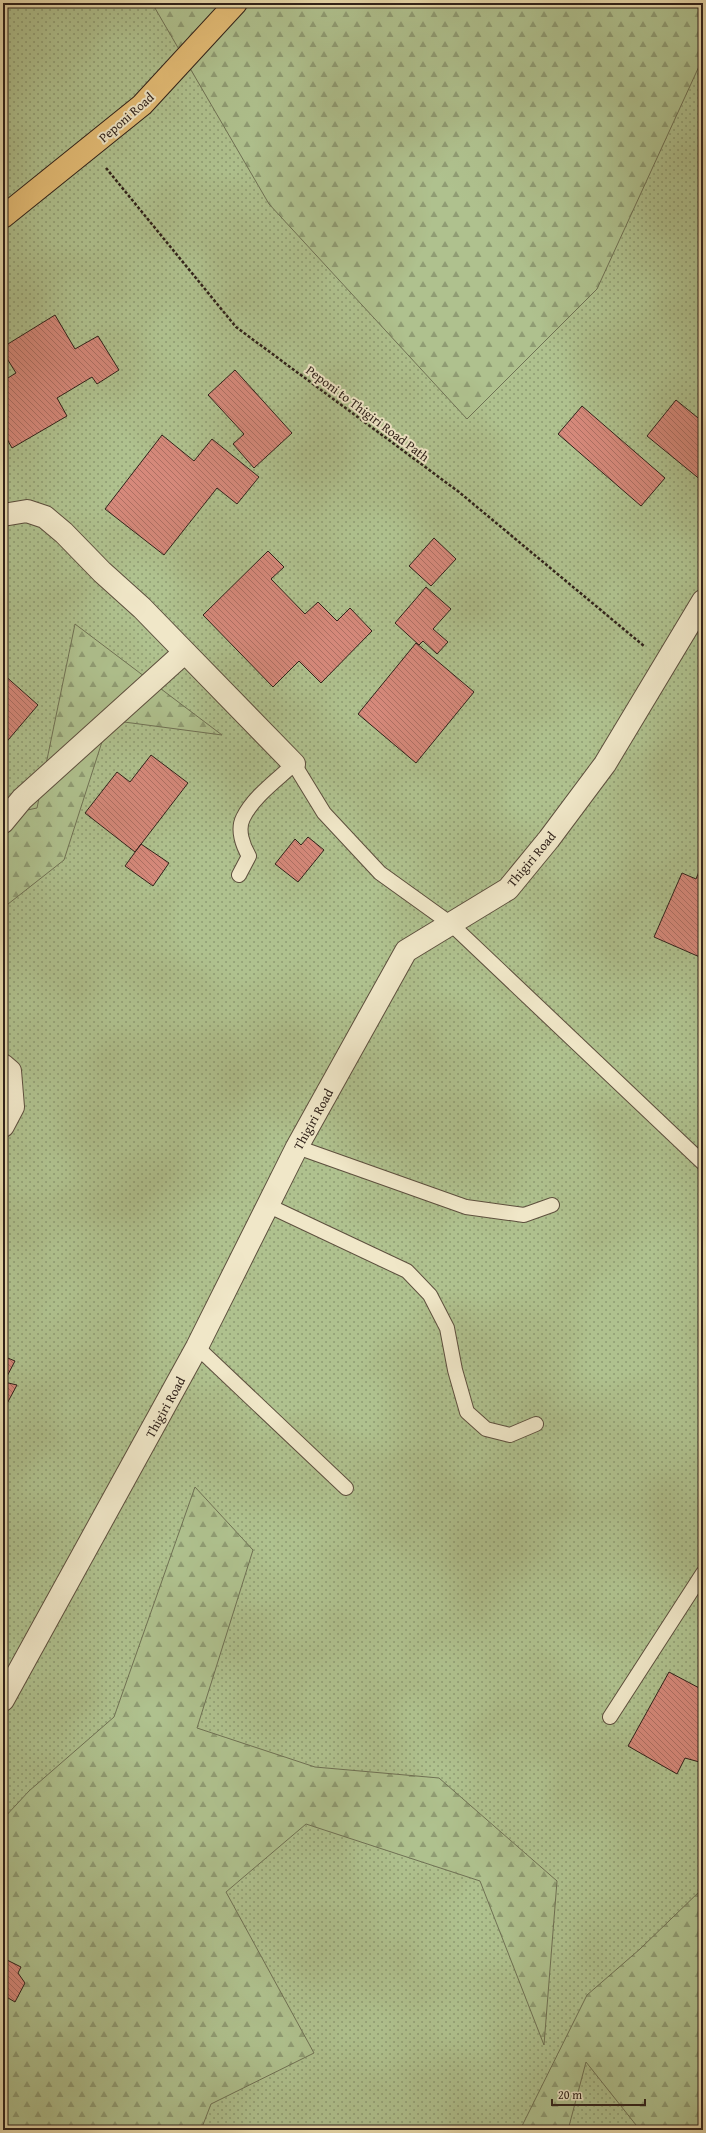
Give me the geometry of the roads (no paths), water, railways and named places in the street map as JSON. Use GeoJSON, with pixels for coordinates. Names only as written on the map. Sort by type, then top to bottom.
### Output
{"type":"FeatureCollection","features":[{"type":"Feature","properties":{"kind":"main road","name":"Peponi Road"},"geometry":{"type":"LineString","coordinates":[[3,217],[142,105],[236,3]]}},
{"type":"Feature","properties":{"kind":"street"},"geometry":{"type":"LineString","coordinates":[[3,515],[27,511],[45,517],[64,533],[102,572],[142,608],[294,764]]}},
{"type":"Feature","properties":{"kind":"street","name":"Thigiri Road"},"geometry":{"type":"LineString","coordinates":[[3,1700],[197,1347],[297,1147],[406,952],[508,889],[605,764],[703,601]]}},
{"type":"Feature","properties":{"kind":"street"},"geometry":{"type":"LineString","coordinates":[[3,822],[22,799],[185,652]]}},
{"type":"Feature","properties":{"kind":"street"},"geometry":{"type":"LineString","coordinates":[[3,1065],[10,1071],[13,1107],[3,1126]]}},
{"type":"Feature","properties":{"kind":"lane"},"geometry":{"type":"LineString","coordinates":[[239,875],[249,856],[241,843],[242,819],[256,800],[294,764],[324,813],[380,873],[451,924],[703,1163]]}},
{"type":"Feature","properties":{"kind":"lane"},"geometry":{"type":"LineString","coordinates":[[297,1147],[466,1207],[524,1215],[552,1205]]}},
{"type":"Feature","properties":{"kind":"lane"},"geometry":{"type":"LineString","coordinates":[[267,1205],[407,1271],[430,1295],[447,1328],[455,1370],[467,1412],[486,1430],[510,1435],[536,1424]]}},
{"type":"Feature","properties":{"kind":"lane"},"geometry":{"type":"LineString","coordinates":[[197,1347],[346,1488]]}},
{"type":"Feature","properties":{"kind":"lane"},"geometry":{"type":"LineString","coordinates":[[610,1717],[703,1574]]}}]}
